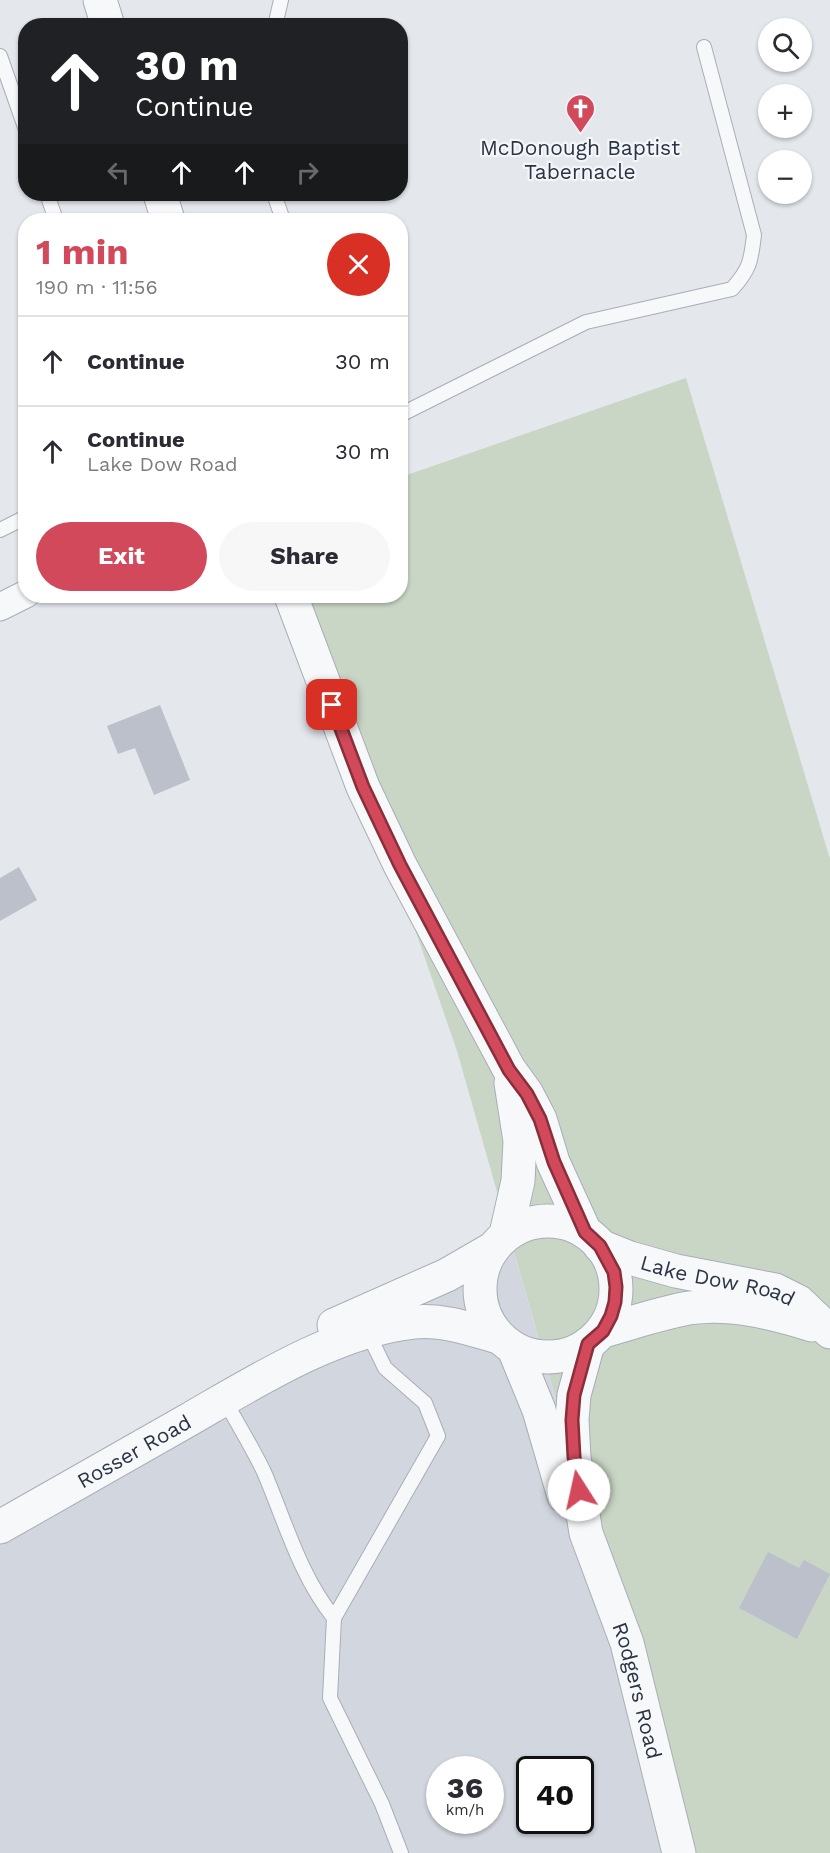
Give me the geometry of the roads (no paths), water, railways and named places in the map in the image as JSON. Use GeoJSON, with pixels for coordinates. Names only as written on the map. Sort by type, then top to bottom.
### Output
{"type":"FeatureCollection","features":[{"type":"Feature","properties":{"kind":"street"},"geometry":{"type":"LineString","coordinates":[[100,0],[106,18]]}},
{"type":"Feature","properties":{"kind":"street"},"geometry":{"type":"LineString","coordinates":[[0,607],[18,598]]}},
{"type":"Feature","properties":{"kind":"street"},"geometry":{"type":"LineString","coordinates":[[294,603],[363,787],[400,865],[509,1070],[527,1094],[540,1119],[554,1162],[593,1239],[614,1272],[615,1302],[596,1337],[568,1355],[553,1358],[531,1355],[506,1343],[489,1324],[482,1310],[479,1294],[484,1263],[499,1242],[518,1181],[520,1142],[509,1070]]}},
{"type":"Feature","properties":{"kind":"street"},"geometry":{"type":"LineString","coordinates":[[499,1242],[523,1225],[546,1220],[561,1221],[593,1239]]}},
{"type":"Feature","properties":{"kind":"street","name":"Lake Dow Road"},"geometry":{"type":"LineString","coordinates":[[593,1239],[630,1258],[676,1271],[775,1290],[799,1302],[828,1330]]}},
{"type":"Feature","properties":{"kind":"street","name":"Rosser Road"},"geometry":{"type":"LineString","coordinates":[[267,1375],[316,1336],[338,1323],[447,1275],[499,1242]]}},
{"type":"Feature","properties":{"kind":"street","name":"Lake Dow Road"},"geometry":{"type":"LineString","coordinates":[[596,1337],[655,1316],[690,1308],[737,1307],[778,1315],[828,1330]]}},
{"type":"Feature","properties":{"kind":"street","name":"Rosser Road"},"geometry":{"type":"LineString","coordinates":[[0,1527],[267,1375],[367,1331],[415,1322],[449,1324],[506,1343]]}},
{"type":"Feature","properties":{"kind":"street","name":"Rodgers Road"},"geometry":{"type":"LineString","coordinates":[[596,1337],[574,1395],[572,1420],[574,1457],[586,1533],[627,1643],[680,1853]]}},
{"type":"Feature","properties":{"kind":"street","name":"Rodgers Road"},"geometry":{"type":"LineString","coordinates":[[506,1343],[539,1410],[560,1487],[575,1521],[586,1533]]}},
{"type":"Feature","properties":{"kind":"lane"},"geometry":{"type":"LineString","coordinates":[[277,18],[281,0]]}},
{"type":"Feature","properties":{"kind":"lane"},"geometry":{"type":"LineString","coordinates":[[408,411],[586,322],[732,289],[746,274],[754,235],[704,47]]}},
{"type":"Feature","properties":{"kind":"lane"},"geometry":{"type":"LineString","coordinates":[[0,56],[18,107]]}},
{"type":"Feature","properties":{"kind":"lane"},"geometry":{"type":"LineString","coordinates":[[0,530],[18,521]]}},
{"type":"Feature","properties":{"kind":"lane"},"geometry":{"type":"LineString","coordinates":[[367,1331],[385,1368],[425,1402],[438,1436],[334,1618],[330,1698],[382,1804],[400,1853]]}},
{"type":"Feature","properties":{"kind":"lane"},"geometry":{"type":"LineString","coordinates":[[224,1399],[262,1470],[302,1565],[321,1601],[334,1618]]}},
{"type":"Feature","properties":{"kind":"place","name":"McDonough Baptist Tabernacle"},"geometry":{"type":"Point","coordinates":[580,134]}}]}
